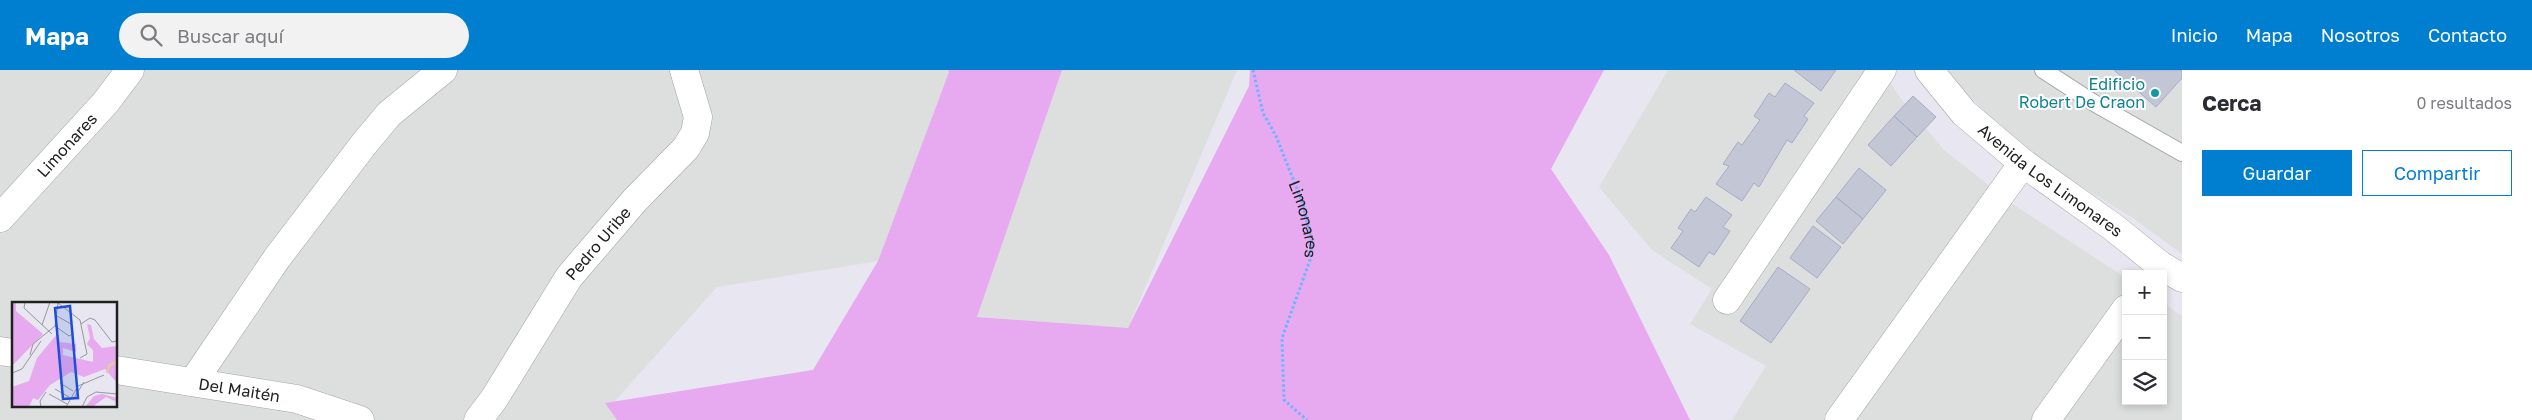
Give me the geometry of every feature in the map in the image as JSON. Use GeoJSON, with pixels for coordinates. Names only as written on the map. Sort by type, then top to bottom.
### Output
{"type":"FeatureCollection","features":[{"type":"Feature","properties":{"kind":"street","name":"Limonares"},"geometry":{"type":"LineString","coordinates":[[0,218],[106,102],[130,70]]}},
{"type":"Feature","properties":{"kind":"street"},"geometry":{"type":"LineString","coordinates":[[193,382],[277,258],[388,114],[443,70]]}},
{"type":"Feature","properties":{"kind":"street","name":"Pedro Uribe"},"geometry":{"type":"LineString","coordinates":[[478,420],[504,385],[569,276],[635,200],[686,148],[695,133],[698,117],[684,70]]}},
{"type":"Feature","properties":{"kind":"street"},"geometry":{"type":"LineString","coordinates":[[1727,300],[1882,70]]}},
{"type":"Feature","properties":{"kind":"street","name":"Avenida Los Limonares"},"geometry":{"type":"LineString","coordinates":[[1930,70],[1964,113],[2023,163],[2113,227],[2163,270]]}},
{"type":"Feature","properties":{"kind":"street"},"geometry":{"type":"LineString","coordinates":[[1839,420],[2023,163]]}},
{"type":"Feature","properties":{"kind":"street"},"geometry":{"type":"LineString","coordinates":[[2046,420],[2122,315]]}},
{"type":"Feature","properties":{"kind":"street","name":"Del Maitén"},"geometry":{"type":"LineString","coordinates":[[118,370],[297,399],[360,420]]}},
{"type":"Feature","properties":{"kind":"lane"},"geometry":{"type":"LineString","coordinates":[[2042,70],[2094,103],[2182,153]]}},
{"type":"Feature","properties":{"kind":"path","name":"Limonares"},"geometry":{"type":"LineString","coordinates":[[1253,70],[1263,113],[1276,136],[1303,204],[1312,244],[1310,260],[1282,338],[1284,400],[1307,420]]}},
{"type":"Feature","properties":{"kind":"shaded area"},"geometry":{"type":"Polygon","coordinates":[[[0,70],[948,70],[949,72],[878,261],[717,287],[614,402],[627,420],[0,420],[0,70]]]}},
{"type":"Feature","properties":{"kind":"shaded area"},"geometry":{"type":"Polygon","coordinates":[[[948,70],[1062,70],[977,317],[1128,328],[1249,86],[1250,70],[1604,70],[1551,169],[1609,255],[1690,420],[617,420],[605,403],[813,370],[878,261],[949,72],[948,70]]]}},
{"type":"Feature","properties":{"kind":"shaded area"},"geometry":{"type":"Polygon","coordinates":[[[1062,70],[1237,70],[1128,328],[977,317],[1062,70]]]}},
{"type":"Feature","properties":{"kind":"shaded area"},"geometry":{"type":"Polygon","coordinates":[[[1668,70],[1882,70],[1898,95],[1944,150],[2014,205],[2122,275],[2122,405],[2167,405],[2167,306],[2182,316],[2182,420],[1732,420],[1766,366],[1690,324],[1712,289],[1652,250],[1599,187],[1668,70]]]}},
{"type":"Feature","properties":{"kind":"shaded area"},"geometry":{"type":"Polygon","coordinates":[[[1944,70],[2182,70],[2182,254],[2133,218],[2025,152],[1944,70]]]}},
{"type":"Feature","properties":{"kind":"building"},"geometry":{"type":"Polygon","coordinates":[[[1794,70],[1836,70],[1821,91],[1794,70]]]}},
{"type":"Feature","properties":{"kind":"building","name":"Edificio Robert De Craon"},"geometry":{"type":"Polygon","coordinates":[[[2114,70],[2182,70],[2182,78],[2156,107],[2114,70]]]}},
{"type":"Feature","properties":{"kind":"building"},"geometry":{"type":"Polygon","coordinates":[[[1785,83],[1814,103],[1804,116],[1808,119],[1792,143],[1787,140],[1759,187],[1754,183],[1742,201],[1716,184],[1729,166],[1723,164],[1738,142],[1742,145],[1760,120],[1754,116],[1769,93],[1775,97],[1785,83]]]}},
{"type":"Feature","properties":{"kind":"building"},"geometry":{"type":"Polygon","coordinates":[[[1913,96],[1936,117],[1917,137],[1894,116],[1913,96]]]}},
{"type":"Feature","properties":{"kind":"building"},"geometry":{"type":"Polygon","coordinates":[[[1894,116],[1917,137],[1891,166],[1868,145],[1894,116]]]}},
{"type":"Feature","properties":{"kind":"building"},"geometry":{"type":"Polygon","coordinates":[[[1859,168],[1886,190],[1863,219],[1836,197],[1859,168]]]}},
{"type":"Feature","properties":{"kind":"building"},"geometry":{"type":"Polygon","coordinates":[[[1706,197],[1732,215],[1723,227],[1730,231],[1714,255],[1709,252],[1699,267],[1671,248],[1683,231],[1678,228],[1691,209],[1695,212],[1706,197]]]}},
{"type":"Feature","properties":{"kind":"building"},"geometry":{"type":"Polygon","coordinates":[[[1836,197],[1863,219],[1843,244],[1816,221],[1836,197]]]}},
{"type":"Feature","properties":{"kind":"building"},"geometry":{"type":"Polygon","coordinates":[[[1813,226],[1841,247],[1817,278],[1790,258],[1813,226]]]}},
{"type":"Feature","properties":{"kind":"building"},"geometry":{"type":"Polygon","coordinates":[[[1778,267],[1810,289],[1771,343],[1740,321],[1778,267]]]}},
{"type":"Feature","properties":{"kind":"place","name":"Edificio Robert De Craon"},"geometry":{"type":"Point","coordinates":[2155,93]}}]}
